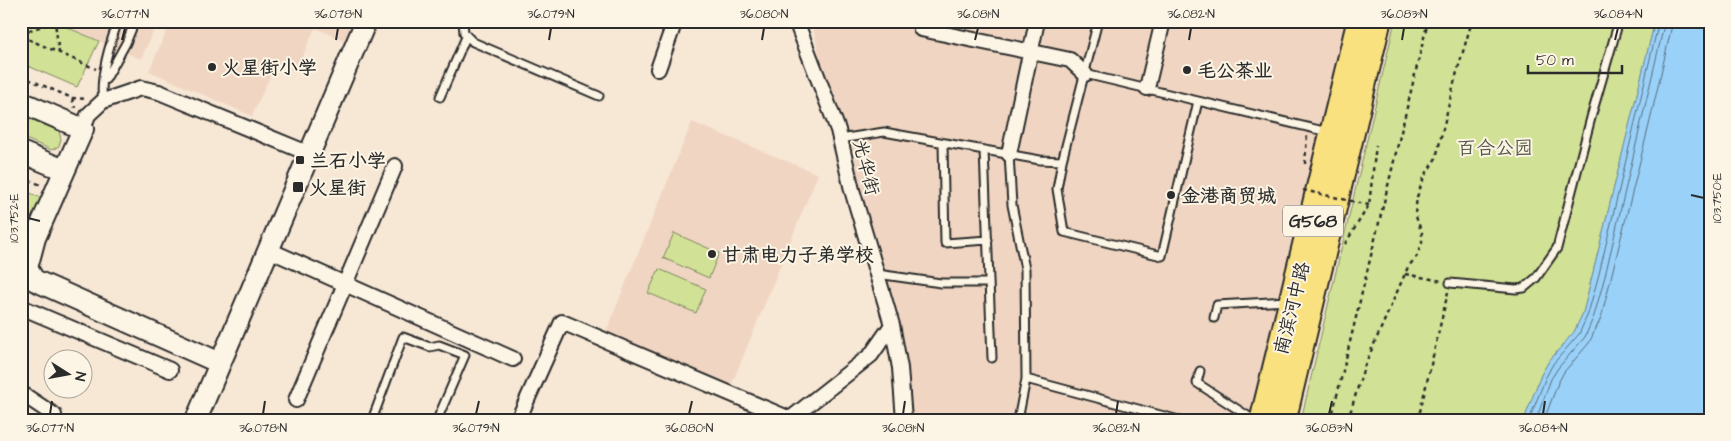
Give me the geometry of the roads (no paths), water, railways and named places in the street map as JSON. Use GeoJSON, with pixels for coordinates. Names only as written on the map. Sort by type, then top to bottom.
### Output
{"type":"FeatureCollection","features":[{"type":"Feature","properties":{"kind":"highway","name":"南滨河中路"},"geometry":{"type":"LineString","coordinates":[[1263,420],[1360,21]]}},
{"type":"Feature","properties":{"kind":"highway","name":"南滨河中路"},"geometry":{"type":"LineString","coordinates":[[1283,420],[1378,21]]}},
{"type":"Feature","properties":{"kind":"street"},"geometry":{"type":"LineString","coordinates":[[196,420],[366,21]]}},
{"type":"Feature","properties":{"kind":"street"},"geometry":{"type":"LineString","coordinates":[[658,69],[675,21]]}},
{"type":"Feature","properties":{"kind":"street","name":"光华街"},"geometry":{"type":"LineString","coordinates":[[796,21],[840,139],[852,190],[892,325],[900,368],[904,420]]}},
{"type":"Feature","properties":{"kind":"street"},"geometry":{"type":"LineString","coordinates":[[1009,154],[1037,21]]}},
{"type":"Feature","properties":{"kind":"street"},"geometry":{"type":"LineString","coordinates":[[1146,88],[1163,21]]}},
{"type":"Feature","properties":{"kind":"street"},"geometry":{"type":"LineString","coordinates":[[921,29],[1070,60],[1085,74]]}},
{"type":"Feature","properties":{"kind":"street"},"geometry":{"type":"LineString","coordinates":[[220,363],[34,280],[27,268],[36,238],[64,170],[88,115],[102,95],[141,88],[159,92],[310,154]]}},
{"type":"Feature","properties":{"kind":"street"},"geometry":{"type":"LineString","coordinates":[[21,102],[83,129]]}},
{"type":"Feature","properties":{"kind":"street"},"geometry":{"type":"LineString","coordinates":[[21,152],[64,170]]}},
{"type":"Feature","properties":{"kind":"street"},"geometry":{"type":"LineString","coordinates":[[296,400],[395,166]]}},
{"type":"Feature","properties":{"kind":"street"},"geometry":{"type":"LineString","coordinates":[[269,250],[513,359]]}},
{"type":"Feature","properties":{"kind":"street"},"geometry":{"type":"LineString","coordinates":[[21,307],[170,370]]}},
{"type":"Feature","properties":{"kind":"street"},"geometry":{"type":"LineString","coordinates":[[518,420],[562,322],[789,420],[870,355],[892,325]]}},
{"type":"Feature","properties":{"kind":"street"},"geometry":{"type":"LineString","coordinates":[[21,393],[54,415],[51,420]]}},
{"type":"Feature","properties":{"kind":"lane"},"geometry":{"type":"LineString","coordinates":[[102,95],[104,73],[118,21]]}},
{"type":"Feature","properties":{"kind":"lane"},"geometry":{"type":"LineString","coordinates":[[102,95],[135,21]]}},
{"type":"Feature","properties":{"kind":"lane"},"geometry":{"type":"LineString","coordinates":[[463,21],[462,28],[466,37],[473,42],[599,96]]}},
{"type":"Feature","properties":{"kind":"lane"},"geometry":{"type":"LineString","coordinates":[[1098,21],[1062,161],[1057,188],[1064,232],[1162,256],[1198,101]]}},
{"type":"Feature","properties":{"kind":"lane"},"geometry":{"type":"LineString","coordinates":[[1450,283],[1516,289],[1524,288],[1536,278],[1556,248],[1619,21]]}},
{"type":"Feature","properties":{"kind":"lane"},"geometry":{"type":"LineString","coordinates":[[440,97],[466,37]]}},
{"type":"Feature","properties":{"kind":"lane"},"geometry":{"type":"LineString","coordinates":[[1085,74],[1333,133]]}},
{"type":"Feature","properties":{"kind":"lane"},"geometry":{"type":"LineString","coordinates":[[840,139],[884,132],[1040,160],[1062,161]]}},
{"type":"Feature","properties":{"kind":"lane"},"geometry":{"type":"LineString","coordinates":[[943,143],[945,243],[988,240]]}},
{"type":"Feature","properties":{"kind":"lane"},"geometry":{"type":"LineString","coordinates":[[984,150],[992,358]]}},
{"type":"Feature","properties":{"kind":"lane"},"geometry":{"type":"LineString","coordinates":[[1009,154],[1012,205],[1025,269],[1026,379],[1018,420]]}},
{"type":"Feature","properties":{"kind":"lane"},"geometry":{"type":"LineString","coordinates":[[877,274],[941,283],[990,283]]}},
{"type":"Feature","properties":{"kind":"lane"},"geometry":{"type":"LineString","coordinates":[[1214,318],[1217,305],[1293,301]]}},
{"type":"Feature","properties":{"kind":"lane"},"geometry":{"type":"LineString","coordinates":[[372,420],[403,338],[430,347],[439,345],[465,355],[437,420]]}},
{"type":"Feature","properties":{"kind":"lane"},"geometry":{"type":"LineString","coordinates":[[1200,371],[1197,383],[1254,420]]}},
{"type":"Feature","properties":{"kind":"lane"},"geometry":{"type":"LineString","coordinates":[[1026,379],[1179,420]]}},
{"type":"Feature","properties":{"kind":"water"},"geometry":{"type":"Polygon","coordinates":[[[1655,21],[1710,21],[1710,420],[1524,420],[1541,375],[1549,361],[1574,332],[1583,313],[1655,21]]]}},
{"type":"Feature","properties":{"kind":"place","name":"火星街小学"},"geometry":{"type":"Point","coordinates":[212,67]}},
{"type":"Feature","properties":{"kind":"place","name":"毛公茶业"},"geometry":{"type":"Point","coordinates":[1187,70]}},
{"type":"Feature","properties":{"kind":"place","name":"兰石小学"},"geometry":{"type":"Point","coordinates":[300,160]}},
{"type":"Feature","properties":{"kind":"place","name":"火星街"},"geometry":{"type":"Point","coordinates":[298,187]}},
{"type":"Feature","properties":{"kind":"place","name":"金港商贸城"},"geometry":{"type":"Point","coordinates":[1171,195]}},
{"type":"Feature","properties":{"kind":"place","name":"甘肃电力子弟学校"},"geometry":{"type":"Point","coordinates":[712,254]}},
{"type":"Feature","properties":{"kind":"park label","name":"百合公园"},"geometry":{"type":"Point","coordinates":[1495,147]}}]}
